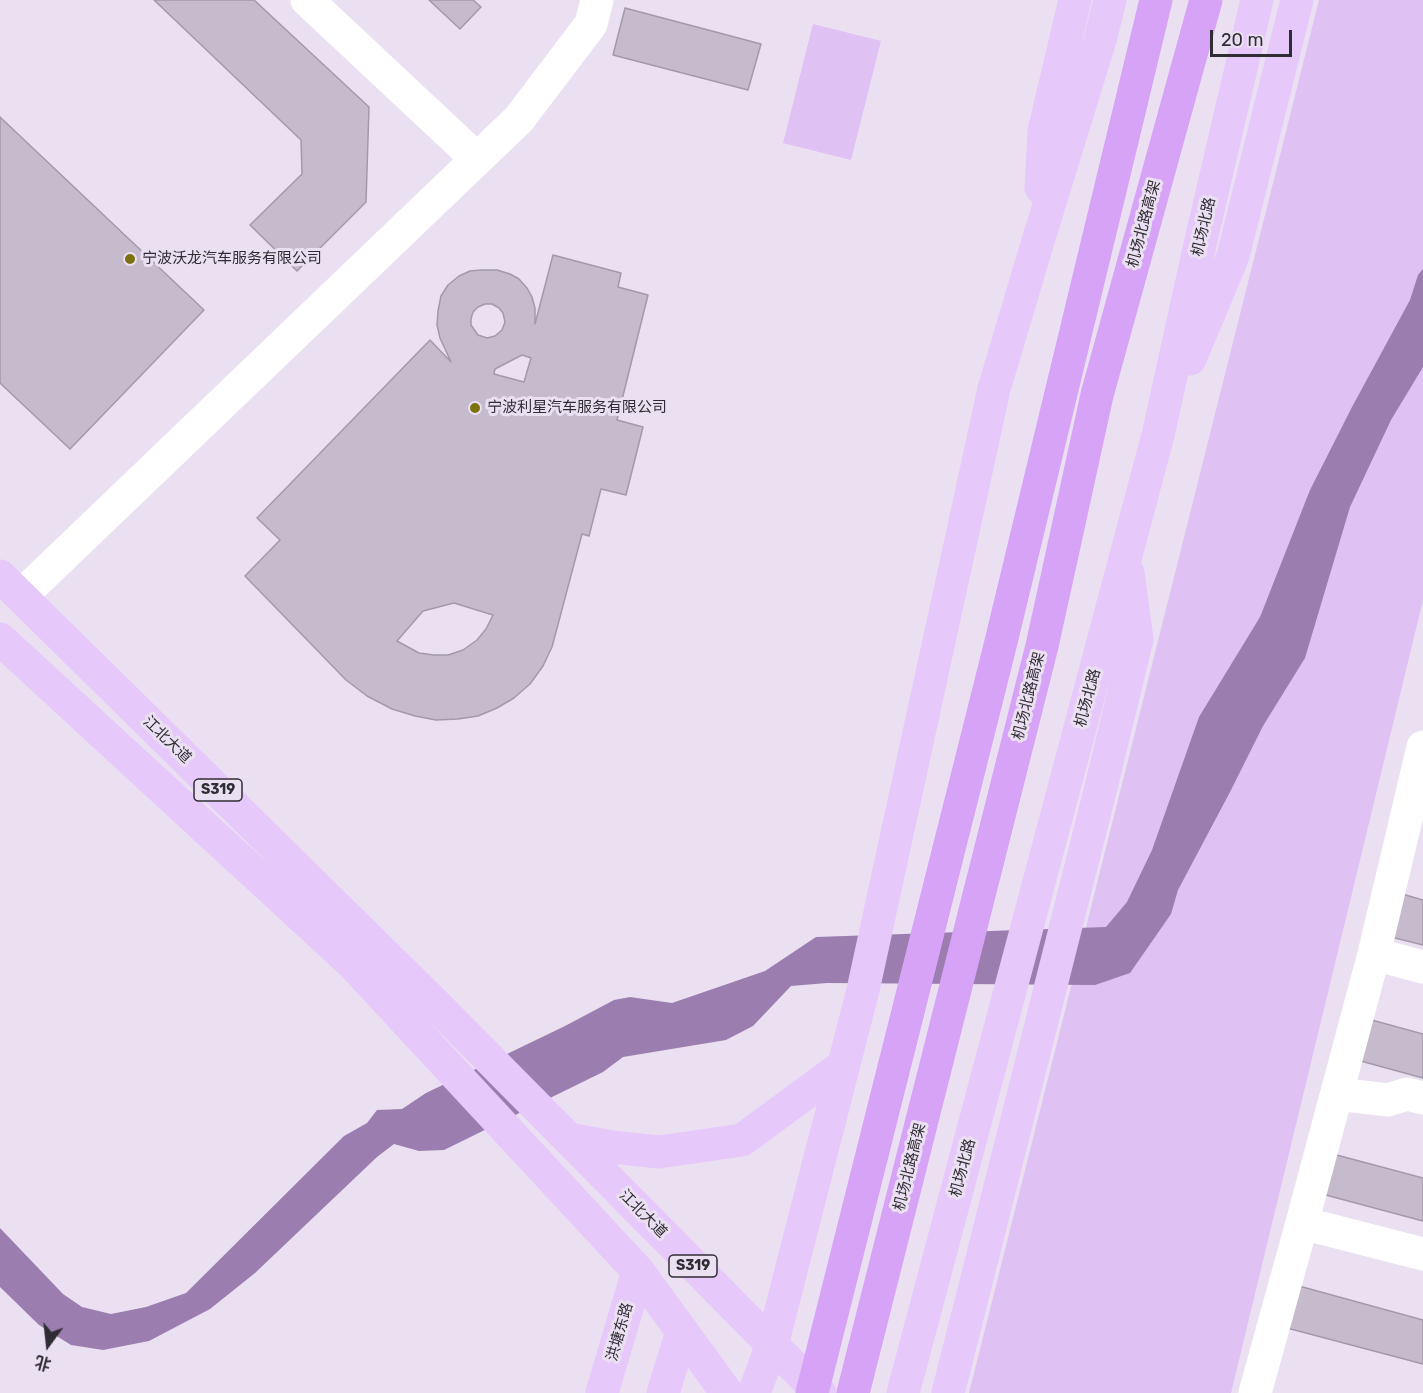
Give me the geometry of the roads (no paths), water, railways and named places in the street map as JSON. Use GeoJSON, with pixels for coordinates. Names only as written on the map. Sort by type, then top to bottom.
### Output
{"type":"FeatureCollection","features":[{"type":"Feature","properties":{"kind":"highway"},"geometry":{"type":"LineString","coordinates":[[812,1393],[1000,646],[1156,0]]}},
{"type":"Feature","properties":{"kind":"highway","name":"机场北路高架"},"geometry":{"type":"LineString","coordinates":[[853,1393],[1042,646],[1097,395],[1206,0]]}},
{"type":"Feature","properties":{"kind":"main road"},"geometry":{"type":"LineString","coordinates":[[1038,241],[1044,131],[1076,0]]}},
{"type":"Feature","properties":{"kind":"main road"},"geometry":{"type":"LineString","coordinates":[[754,1393],[772,1345],[863,990],[994,389],[1100,40],[1110,0]]}},
{"type":"Feature","properties":{"kind":"main road","name":"机场北路"},"geometry":{"type":"LineString","coordinates":[[903,1393],[1158,435],[1257,0]]}},
{"type":"Feature","properties":{"kind":"main road"},"geometry":{"type":"LineString","coordinates":[[1158,435],[1233,256],[1297,0]]}},
{"type":"Feature","properties":{"kind":"main road"},"geometry":{"type":"LineString","coordinates":[[948,1393],[1137,639],[1126,558]]}},
{"type":"Feature","properties":{"kind":"main road","name":"江北大道"},"geometry":{"type":"LineString","coordinates":[[10,586],[436,1005],[820,1393]]}},
{"type":"Feature","properties":{"kind":"main road","name":"S319"},"geometry":{"type":"LineString","coordinates":[[0,639],[352,963],[638,1271],[727,1393]]}},
{"type":"Feature","properties":{"kind":"main road"},"geometry":{"type":"LineString","coordinates":[[568,1138],[612,1147],[659,1152],[742,1140],[844,1065]]}},
{"type":"Feature","properties":{"kind":"main road","name":"洪塘东路"},"geometry":{"type":"LineString","coordinates":[[602,1393],[638,1271]]}},
{"type":"Feature","properties":{"kind":"main road"},"geometry":{"type":"LineString","coordinates":[[663,1393],[682,1332]]}},
{"type":"Feature","properties":{"kind":"street"},"geometry":{"type":"LineString","coordinates":[[307,0],[477,159]]}},
{"type":"Feature","properties":{"kind":"street"},"geometry":{"type":"LineString","coordinates":[[10,586],[519,119],[591,24],[597,0]]}},
{"type":"Feature","properties":{"kind":"street"},"geometry":{"type":"LineString","coordinates":[[1255,1393],[1374,954],[1423,747]]}},
{"type":"Feature","properties":{"kind":"street"},"geometry":{"type":"LineString","coordinates":[[1374,954],[1423,967]]}},
{"type":"Feature","properties":{"kind":"street"},"geometry":{"type":"LineString","coordinates":[[1337,1094],[1388,1100],[1407,1094],[1423,1098]]}},
{"type":"Feature","properties":{"kind":"street"},"geometry":{"type":"LineString","coordinates":[[1302,1223],[1423,1254]]}},
{"type":"Feature","properties":{"kind":"place","name":"宁波沃龙汽车服务有限公司"},"geometry":{"type":"Point","coordinates":[130,259]}},
{"type":"Feature","properties":{"kind":"place","name":"宁波利星汽车服务有限公司"},"geometry":{"type":"Point","coordinates":[475,408]}}]}
